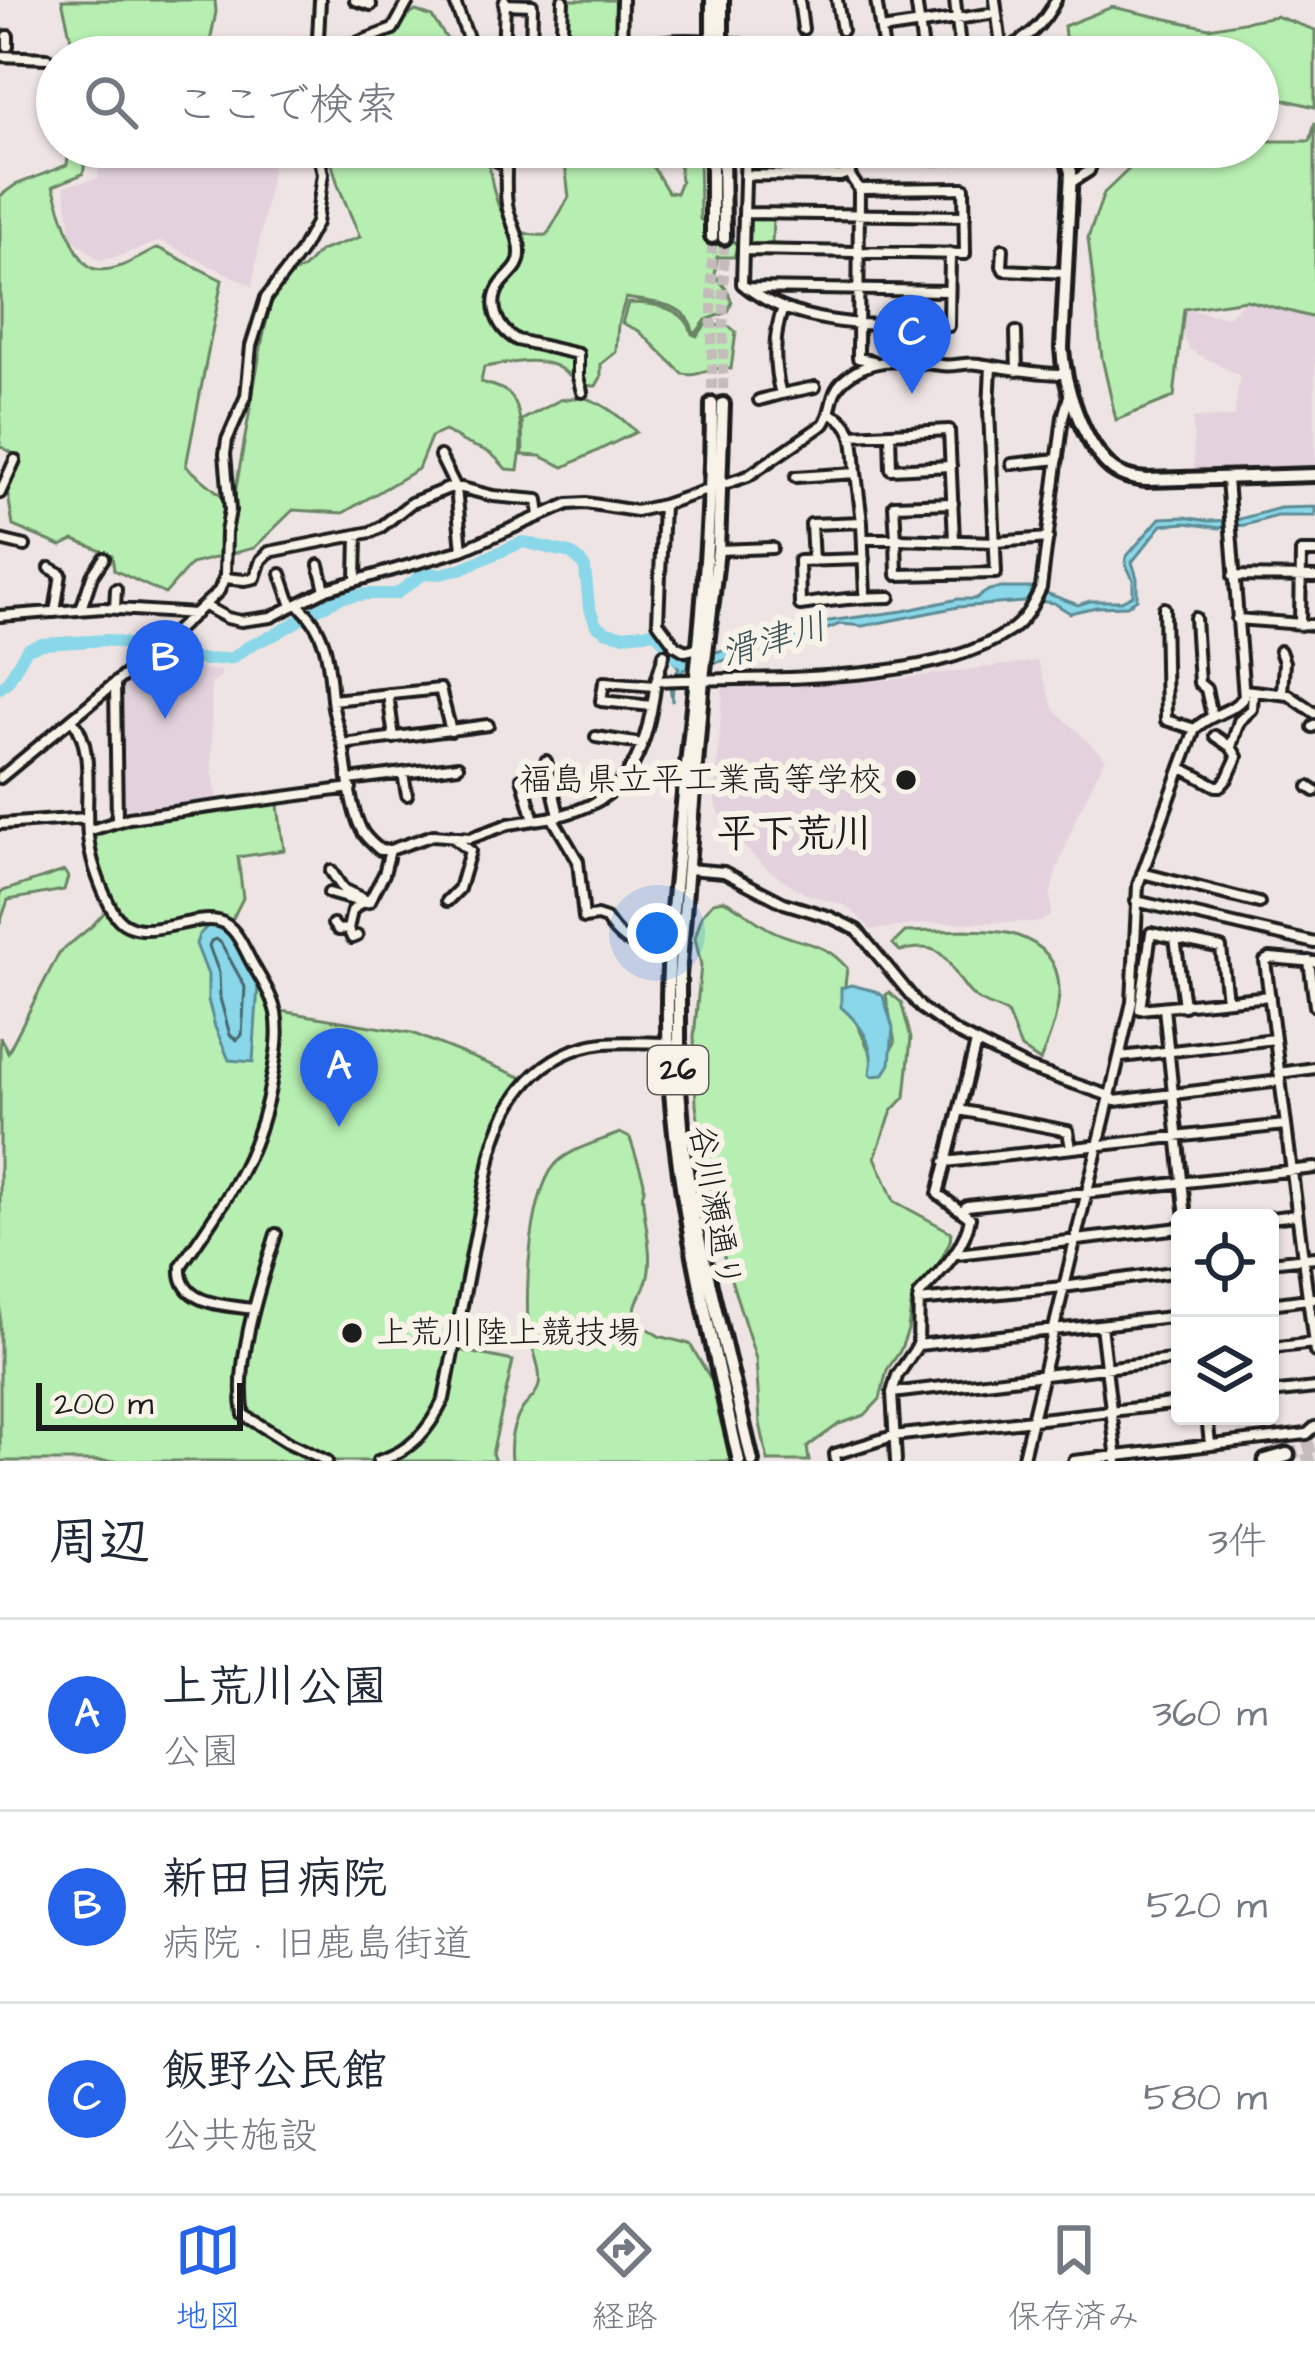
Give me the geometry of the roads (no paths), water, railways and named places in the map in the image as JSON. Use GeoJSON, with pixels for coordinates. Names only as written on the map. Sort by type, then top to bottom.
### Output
{"type":"FeatureCollection","features":[{"type":"Feature","properties":{"kind":"highway"},"geometry":{"type":"LineString","coordinates":[[1266,1461],[1287,1455]]}},
{"type":"Feature","properties":{"kind":"main road"},"geometry":{"type":"LineString","coordinates":[[712,0],[723,36]]}},
{"type":"Feature","properties":{"kind":"main road"},"geometry":{"type":"LineString","coordinates":[[722,0],[725,36]]}},
{"type":"Feature","properties":{"kind":"main road"},"geometry":{"type":"LineString","coordinates":[[713,168],[718,237],[722,168]]}},
{"type":"Feature","properties":{"kind":"main road"},"geometry":{"type":"LineString","coordinates":[[1070,168],[1064,374],[1088,434],[1106,463],[1122,474],[1147,480],[1315,475]]}},
{"type":"Feature","properties":{"kind":"main road","name":"26"},"geometry":{"type":"LineString","coordinates":[[700,651],[718,550],[717,404]]}},
{"type":"Feature","properties":{"kind":"main road","name":"26"},"geometry":{"type":"LineString","coordinates":[[716,486],[673,1043],[695,1222],[752,1461]]}},
{"type":"Feature","properties":{"kind":"main road","name":"谷川瀬通り"},"geometry":{"type":"LineString","coordinates":[[683,868],[671,938],[671,1108],[688,1232],[739,1461]]}},
{"type":"Feature","properties":{"kind":"street"},"geometry":{"type":"LineString","coordinates":[[318,36],[320,0]]}},
{"type":"Feature","properties":{"kind":"street"},"geometry":{"type":"LineString","coordinates":[[355,0],[371,5]]}},
{"type":"Feature","properties":{"kind":"street"},"geometry":{"type":"LineString","coordinates":[[375,36],[393,29],[409,0]]}},
{"type":"Feature","properties":{"kind":"street"},"geometry":{"type":"LineString","coordinates":[[454,0],[468,36]]}},
{"type":"Feature","properties":{"kind":"street"},"geometry":{"type":"LineString","coordinates":[[562,36],[563,0]]}},
{"type":"Feature","properties":{"kind":"street"},"geometry":{"type":"LineString","coordinates":[[621,36],[622,0]]}},
{"type":"Feature","properties":{"kind":"street"},"geometry":{"type":"LineString","coordinates":[[799,0],[803,29]]}},
{"type":"Feature","properties":{"kind":"street"},"geometry":{"type":"LineString","coordinates":[[837,0],[842,30]]}},
{"type":"Feature","properties":{"kind":"street"},"geometry":{"type":"LineString","coordinates":[[876,0],[882,36]]}},
{"type":"Feature","properties":{"kind":"street"},"geometry":{"type":"LineString","coordinates":[[916,0],[921,36]]}},
{"type":"Feature","properties":{"kind":"street"},"geometry":{"type":"LineString","coordinates":[[955,0],[959,36]]}},
{"type":"Feature","properties":{"kind":"street"},"geometry":{"type":"LineString","coordinates":[[995,0],[998,36]]}},
{"type":"Feature","properties":{"kind":"street"},"geometry":{"type":"LineString","coordinates":[[1028,36],[1046,21],[1056,0]]}},
{"type":"Feature","properties":{"kind":"street"},"geometry":{"type":"LineString","coordinates":[[504,36],[505,2],[532,5],[531,36]]}},
{"type":"Feature","properties":{"kind":"street"},"geometry":{"type":"LineString","coordinates":[[881,30],[996,13]]}},
{"type":"Feature","properties":{"kind":"street"},"geometry":{"type":"LineString","coordinates":[[0,56],[36,58]]}},
{"type":"Feature","properties":{"kind":"street"},"geometry":{"type":"LineString","coordinates":[[0,778],[152,653],[219,591],[230,510],[227,440],[246,396],[251,346],[266,298],[316,223],[322,168]]}},
{"type":"Feature","properties":{"kind":"street"},"geometry":{"type":"LineString","coordinates":[[506,168],[507,208],[520,245],[517,268],[496,293],[497,321],[517,340],[578,354],[583,392]]}},
{"type":"Feature","properties":{"kind":"street"},"geometry":{"type":"LineString","coordinates":[[745,168],[742,284],[783,308],[859,325],[949,326],[950,253]]}},
{"type":"Feature","properties":{"kind":"street"},"geometry":{"type":"LineString","coordinates":[[844,168],[859,189],[858,358],[874,363],[972,363],[1064,374]]}},
{"type":"Feature","properties":{"kind":"street"},"geometry":{"type":"LineString","coordinates":[[1072,182],[1090,168]]}},
{"type":"Feature","properties":{"kind":"street"},"geometry":{"type":"LineString","coordinates":[[745,175],[840,176],[850,172]]}},
{"type":"Feature","properties":{"kind":"street"},"geometry":{"type":"LineString","coordinates":[[745,250],[965,254],[964,188],[859,189]]}},
{"type":"Feature","properties":{"kind":"street"},"geometry":{"type":"LineString","coordinates":[[745,212],[965,216]]}},
{"type":"Feature","properties":{"kind":"street"},"geometry":{"type":"LineString","coordinates":[[1003,249],[1004,270],[1066,273]]}},
{"type":"Feature","properties":{"kind":"street"},"geometry":{"type":"LineString","coordinates":[[746,288],[949,291]]}},
{"type":"Feature","properties":{"kind":"street"},"geometry":{"type":"LineString","coordinates":[[781,394],[776,376],[777,325],[783,308]]}},
{"type":"Feature","properties":{"kind":"street"},"geometry":{"type":"LineString","coordinates":[[893,344],[894,326]]}},
{"type":"Feature","properties":{"kind":"street"},"geometry":{"type":"LineString","coordinates":[[929,344],[930,326]]}},
{"type":"Feature","properties":{"kind":"street"},"geometry":{"type":"LineString","coordinates":[[1016,332],[1017,371]]}},
{"type":"Feature","properties":{"kind":"street"},"geometry":{"type":"LineString","coordinates":[[206,606],[241,621],[271,616],[356,579],[462,550],[568,504],[636,512],[748,476],[818,429],[831,414],[840,383],[874,363]]}},
{"type":"Feature","properties":{"kind":"street"},"geometry":{"type":"LineString","coordinates":[[953,502],[894,506],[897,575],[996,573],[991,366]]}},
{"type":"Feature","properties":{"kind":"street"},"geometry":{"type":"LineString","coordinates":[[759,400],[815,387]]}},
{"type":"Feature","properties":{"kind":"street"},"geometry":{"type":"LineString","coordinates":[[652,706],[602,700],[604,682],[656,683],[700,675],[870,673],[985,646],[1011,631],[1041,589],[1070,394]]}},
{"type":"Feature","properties":{"kind":"street"},"geometry":{"type":"LineString","coordinates":[[831,414],[846,423],[853,435],[865,597]]}},
{"type":"Feature","properties":{"kind":"street"},"geometry":{"type":"LineString","coordinates":[[853,435],[950,430],[954,540]]}},
{"type":"Feature","properties":{"kind":"street"},"geometry":{"type":"LineString","coordinates":[[890,433],[891,469],[951,466]]}},
{"type":"Feature","properties":{"kind":"street"},"geometry":{"type":"LineString","coordinates":[[440,456],[454,485],[462,550]]}},
{"type":"Feature","properties":{"kind":"street"},"geometry":{"type":"LineString","coordinates":[[1012,464],[1058,459]]}},
{"type":"Feature","properties":{"kind":"street"},"geometry":{"type":"LineString","coordinates":[[0,493],[15,460]]}},
{"type":"Feature","properties":{"kind":"street"},"geometry":{"type":"LineString","coordinates":[[796,477],[856,472]]}},
{"type":"Feature","properties":{"kind":"street"},"geometry":{"type":"LineString","coordinates":[[1227,479],[1237,619],[1252,709],[1239,721],[1231,747]]}},
{"type":"Feature","properties":{"kind":"street"},"geometry":{"type":"LineString","coordinates":[[224,578],[255,578],[264,556],[281,548],[357,536],[381,527],[411,503],[454,485],[493,496],[538,500],[540,516]]}},
{"type":"Feature","properties":{"kind":"street"},"geometry":{"type":"LineString","coordinates":[[663,505],[658,622],[674,645],[700,651]]}},
{"type":"Feature","properties":{"kind":"street"},"geometry":{"type":"LineString","coordinates":[[813,561],[811,524],[862,522]]}},
{"type":"Feature","properties":{"kind":"street"},"geometry":{"type":"LineString","coordinates":[[356,579],[357,536]]}},
{"type":"Feature","properties":{"kind":"street"},"geometry":{"type":"LineString","coordinates":[[863,539],[996,542],[1048,538]]}},
{"type":"Feature","properties":{"kind":"street"},"geometry":{"type":"LineString","coordinates":[[0,540],[25,546]]}},
{"type":"Feature","properties":{"kind":"street"},"geometry":{"type":"LineString","coordinates":[[718,550],[772,548]]}},
{"type":"Feature","properties":{"kind":"street"},"geometry":{"type":"LineString","coordinates":[[1300,625],[1301,552],[1315,552]]}},
{"type":"Feature","properties":{"kind":"street"},"geometry":{"type":"LineString","coordinates":[[81,609],[104,558]]}},
{"type":"Feature","properties":{"kind":"street"},"geometry":{"type":"LineString","coordinates":[[864,559],[799,561],[800,605],[848,597],[890,597]]}},
{"type":"Feature","properties":{"kind":"street"},"geometry":{"type":"LineString","coordinates":[[319,566],[325,590]]}},
{"type":"Feature","properties":{"kind":"street"},"geometry":{"type":"LineString","coordinates":[[50,568],[61,574],[55,612]]}},
{"type":"Feature","properties":{"kind":"street"},"geometry":{"type":"LineString","coordinates":[[281,574],[298,606],[322,635],[363,834],[380,850],[433,835],[470,838],[509,824],[582,809],[606,796],[628,773],[650,727],[664,654]]}},
{"type":"Feature","properties":{"kind":"street"},"geometry":{"type":"LineString","coordinates":[[1233,576],[1315,577]]}},
{"type":"Feature","properties":{"kind":"street"},"geometry":{"type":"LineString","coordinates":[[115,608],[116,589]]}},
{"type":"Feature","properties":{"kind":"street"},"geometry":{"type":"LineString","coordinates":[[0,616],[115,608],[196,614]]}},
{"type":"Feature","properties":{"kind":"street"},"geometry":{"type":"LineString","coordinates":[[1164,608],[1166,720],[1195,729]]}},
{"type":"Feature","properties":{"kind":"street"},"geometry":{"type":"LineString","coordinates":[[1195,618],[1199,683],[1206,689],[1212,716]]}},
{"type":"Feature","properties":{"kind":"street"},"geometry":{"type":"LineString","coordinates":[[1237,619],[1315,625]]}},
{"type":"Feature","properties":{"kind":"street"},"geometry":{"type":"LineString","coordinates":[[1280,651],[1282,693]]}},
{"type":"Feature","properties":{"kind":"street"},"geometry":{"type":"LineString","coordinates":[[116,683],[117,821]]}},
{"type":"Feature","properties":{"kind":"street"},"geometry":{"type":"LineString","coordinates":[[332,700],[440,689],[451,731]]}},
{"type":"Feature","properties":{"kind":"street"},"geometry":{"type":"LineString","coordinates":[[1022,1461],[1132,1002],[1136,901],[1142,873],[1195,729],[1242,701],[1249,691]]}},
{"type":"Feature","properties":{"kind":"street"},"geometry":{"type":"LineString","coordinates":[[1249,691],[1282,693],[1315,713]]}},
{"type":"Feature","properties":{"kind":"street"},"geometry":{"type":"LineString","coordinates":[[388,694],[394,738]]}},
{"type":"Feature","properties":{"kind":"street"},"geometry":{"type":"LineString","coordinates":[[72,718],[82,732],[86,751],[88,831],[95,866],[115,914],[123,923],[141,929],[217,920],[229,926],[270,996],[277,1048],[261,1126],[237,1184],[179,1274],[200,1300],[253,1309]]}},
{"type":"Feature","properties":{"kind":"street"},"geometry":{"type":"LineString","coordinates":[[343,744],[488,725]]}},
{"type":"Feature","properties":{"kind":"street"},"geometry":{"type":"LineString","coordinates":[[1183,768],[1216,786],[1227,779],[1237,757],[1215,736]]}},
{"type":"Feature","properties":{"kind":"street"},"geometry":{"type":"LineString","coordinates":[[596,737],[642,744]]}},
{"type":"Feature","properties":{"kind":"street"},"geometry":{"type":"LineString","coordinates":[[546,761],[555,816],[578,861],[584,918],[602,916],[623,940],[671,938]]}},
{"type":"Feature","properties":{"kind":"street"},"geometry":{"type":"LineString","coordinates":[[88,831],[117,821],[458,766]]}},
{"type":"Feature","properties":{"kind":"street"},"geometry":{"type":"LineString","coordinates":[[403,774],[406,795]]}},
{"type":"Feature","properties":{"kind":"street"},"geometry":{"type":"LineString","coordinates":[[522,778],[534,820]]}},
{"type":"Feature","properties":{"kind":"street"},"geometry":{"type":"LineString","coordinates":[[0,824],[87,818]]}},
{"type":"Feature","properties":{"kind":"street"},"geometry":{"type":"LineString","coordinates":[[447,901],[459,890],[470,851],[450,835]]}},
{"type":"Feature","properties":{"kind":"street"},"geometry":{"type":"LineString","coordinates":[[358,936],[352,938],[347,929],[352,911],[365,902],[384,874],[390,850]]}},
{"type":"Feature","properties":{"kind":"street"},"geometry":{"type":"LineString","coordinates":[[683,868],[724,872],[784,903],[856,930],[921,1008],[976,1043],[1028,1068],[1115,1101],[1315,1068]]}},
{"type":"Feature","properties":{"kind":"street"},"geometry":{"type":"LineString","coordinates":[[331,871],[343,889],[365,902]]}},
{"type":"Feature","properties":{"kind":"street"},"geometry":{"type":"LineString","coordinates":[[1142,873],[1259,903]]}},
{"type":"Feature","properties":{"kind":"street"},"geometry":{"type":"LineString","coordinates":[[329,893],[365,902]]}},
{"type":"Feature","properties":{"kind":"street"},"geometry":{"type":"LineString","coordinates":[[1136,901],[1315,943]]}},
{"type":"Feature","properties":{"kind":"street"},"geometry":{"type":"LineString","coordinates":[[333,924],[338,930],[347,929]]}},
{"type":"Feature","properties":{"kind":"street"},"geometry":{"type":"LineString","coordinates":[[1227,1000],[1221,948],[1151,933],[1140,1010],[1270,996]]}},
{"type":"Feature","properties":{"kind":"street"},"geometry":{"type":"LineString","coordinates":[[1175,938],[1184,1006]]}},
{"type":"Feature","properties":{"kind":"street"},"geometry":{"type":"LineString","coordinates":[[1315,1006],[1312,962],[1270,958],[1265,962],[1315,1352]]}},
{"type":"Feature","properties":{"kind":"street"},"geometry":{"type":"LineString","coordinates":[[1164,1008],[1185,1209]]}},
{"type":"Feature","properties":{"kind":"street"},"geometry":{"type":"LineString","coordinates":[[1120,1058],[1275,1039]]}},
{"type":"Feature","properties":{"kind":"street"},"geometry":{"type":"LineString","coordinates":[[378,1461],[417,1442],[444,1399],[491,1155],[516,1095],[539,1070],[565,1054],[604,1043],[673,1043]]}},
{"type":"Feature","properties":{"kind":"street"},"geometry":{"type":"LineString","coordinates":[[896,1461],[892,1393],[897,1376],[918,1346],[919,1295],[956,1254],[970,1224],[963,1210],[938,1194],[976,1043]]}},
{"type":"Feature","properties":{"kind":"street"},"geometry":{"type":"LineString","coordinates":[[959,1110],[1068,1131],[1071,1148]]}},
{"type":"Feature","properties":{"kind":"street"},"geometry":{"type":"LineString","coordinates":[[945,1162],[1285,1125]]}},
{"type":"Feature","properties":{"kind":"street"},"geometry":{"type":"LineString","coordinates":[[963,1210],[1315,1168]]}},
{"type":"Feature","properties":{"kind":"street"},"geometry":{"type":"LineString","coordinates":[[1279,1217],[1297,1215]]}},
{"type":"Feature","properties":{"kind":"street"},"geometry":{"type":"LineString","coordinates":[[956,1254],[1171,1229]]}},
{"type":"Feature","properties":{"kind":"street"},"geometry":{"type":"LineString","coordinates":[[276,1234],[253,1309],[242,1394],[244,1415],[327,1461]]}},
{"type":"Feature","properties":{"kind":"street"},"geometry":{"type":"LineString","coordinates":[[1279,1261],[1315,1257]]}},
{"type":"Feature","properties":{"kind":"street"},"geometry":{"type":"LineString","coordinates":[[918,1301],[1171,1272]]}},
{"type":"Feature","properties":{"kind":"street"},"geometry":{"type":"LineString","coordinates":[[1279,1303],[1311,1298]]}},
{"type":"Feature","properties":{"kind":"street"},"geometry":{"type":"LineString","coordinates":[[918,1346],[1171,1317]]}},
{"type":"Feature","properties":{"kind":"street"},"geometry":{"type":"LineString","coordinates":[[1101,1325],[1117,1459]]}},
{"type":"Feature","properties":{"kind":"street"},"geometry":{"type":"LineString","coordinates":[[1279,1347],[1314,1342]]}},
{"type":"Feature","properties":{"kind":"street"},"geometry":{"type":"LineString","coordinates":[[892,1393],[1171,1360]]}},
{"type":"Feature","properties":{"kind":"street"},"geometry":{"type":"LineString","coordinates":[[1279,1392],[1315,1388]]}},
{"type":"Feature","properties":{"kind":"street"},"geometry":{"type":"LineString","coordinates":[[836,1461],[835,1454],[893,1436],[1171,1404]]}},
{"type":"Feature","properties":{"kind":"street"},"geometry":{"type":"LineString","coordinates":[[1209,1425],[1210,1444]]}},
{"type":"Feature","properties":{"kind":"street"},"geometry":{"type":"LineString","coordinates":[[1073,1461],[1307,1434],[1315,1427]]}},
{"type":"Feature","properties":{"kind":"water"},"geometry":{"type":"Polygon","coordinates":[[[1315,507],[1315,516],[1277,516],[1245,525],[1162,525],[1132,562],[1137,599],[1127,606],[1070,613],[1054,603],[1037,601],[958,607],[863,626],[840,624],[782,647],[683,670],[673,685],[672,702],[670,685],[679,668],[666,650],[671,645],[688,659],[777,642],[829,621],[975,599],[1001,588],[1033,588],[1078,605],[1121,601],[1133,595],[1126,557],[1160,518],[1236,520],[1280,508],[1315,507]]]}},
{"type":"Feature","properties":{"kind":"water"},"geometry":{"type":"Polygon","coordinates":[[[208,926],[221,927],[231,935],[258,985],[253,1062],[229,1060],[215,1027],[208,975],[196,944],[208,926]]]}},
{"type":"Feature","properties":{"kind":"water"},"geometry":{"type":"Polygon","coordinates":[[[851,985],[883,996],[893,1028],[890,1064],[883,1075],[870,1073],[866,1037],[841,1007],[841,988],[851,985]]]}},
{"type":"Feature","properties":{"kind":"waterway","name":"滑津川"},"geometry":{"type":"LineString","coordinates":[[0,688],[27,649],[42,644],[107,640],[205,660],[232,658],[343,597],[396,594],[425,573],[458,570],[523,542],[570,553],[580,561],[596,625],[621,635],[656,632],[678,659]]}},
{"type":"Feature","properties":{"kind":"tunnel"},"geometry":{"type":"LineString","coordinates":[[712,237],[712,404]]}},
{"type":"Feature","properties":{"kind":"tunnel"},"geometry":{"type":"LineString","coordinates":[[723,404],[724,238]]}},
{"type":"Feature","properties":{"kind":"tunnel"},"geometry":{"type":"LineString","coordinates":[[1287,1455],[1315,1446]]}},
{"type":"Feature","properties":{"kind":"tunnel"},"geometry":{"type":"LineString","coordinates":[[1303,1461],[1315,1457]]}},
{"type":"Feature","properties":{"kind":"place","name":"飯野公民館"},"geometry":{"type":"Point","coordinates":[912,394]}},
{"type":"Feature","properties":{"kind":"place","name":"新田目病院"},"geometry":{"type":"Point","coordinates":[165,719]}},
{"type":"Feature","properties":{"kind":"place","name":"福島県立平工業高等学校"},"geometry":{"type":"Point","coordinates":[906,780]}},
{"type":"Feature","properties":{"kind":"place","name":"上荒川公園"},"geometry":{"type":"Point","coordinates":[339,1127]}},
{"type":"Feature","properties":{"kind":"place","name":"上荒川陸上競技場"},"geometry":{"type":"Point","coordinates":[352,1333]}},
{"type":"Feature","properties":{"kind":"district","name":"平下荒川"},"geometry":{"type":"Point","coordinates":[795,835]}}]}
